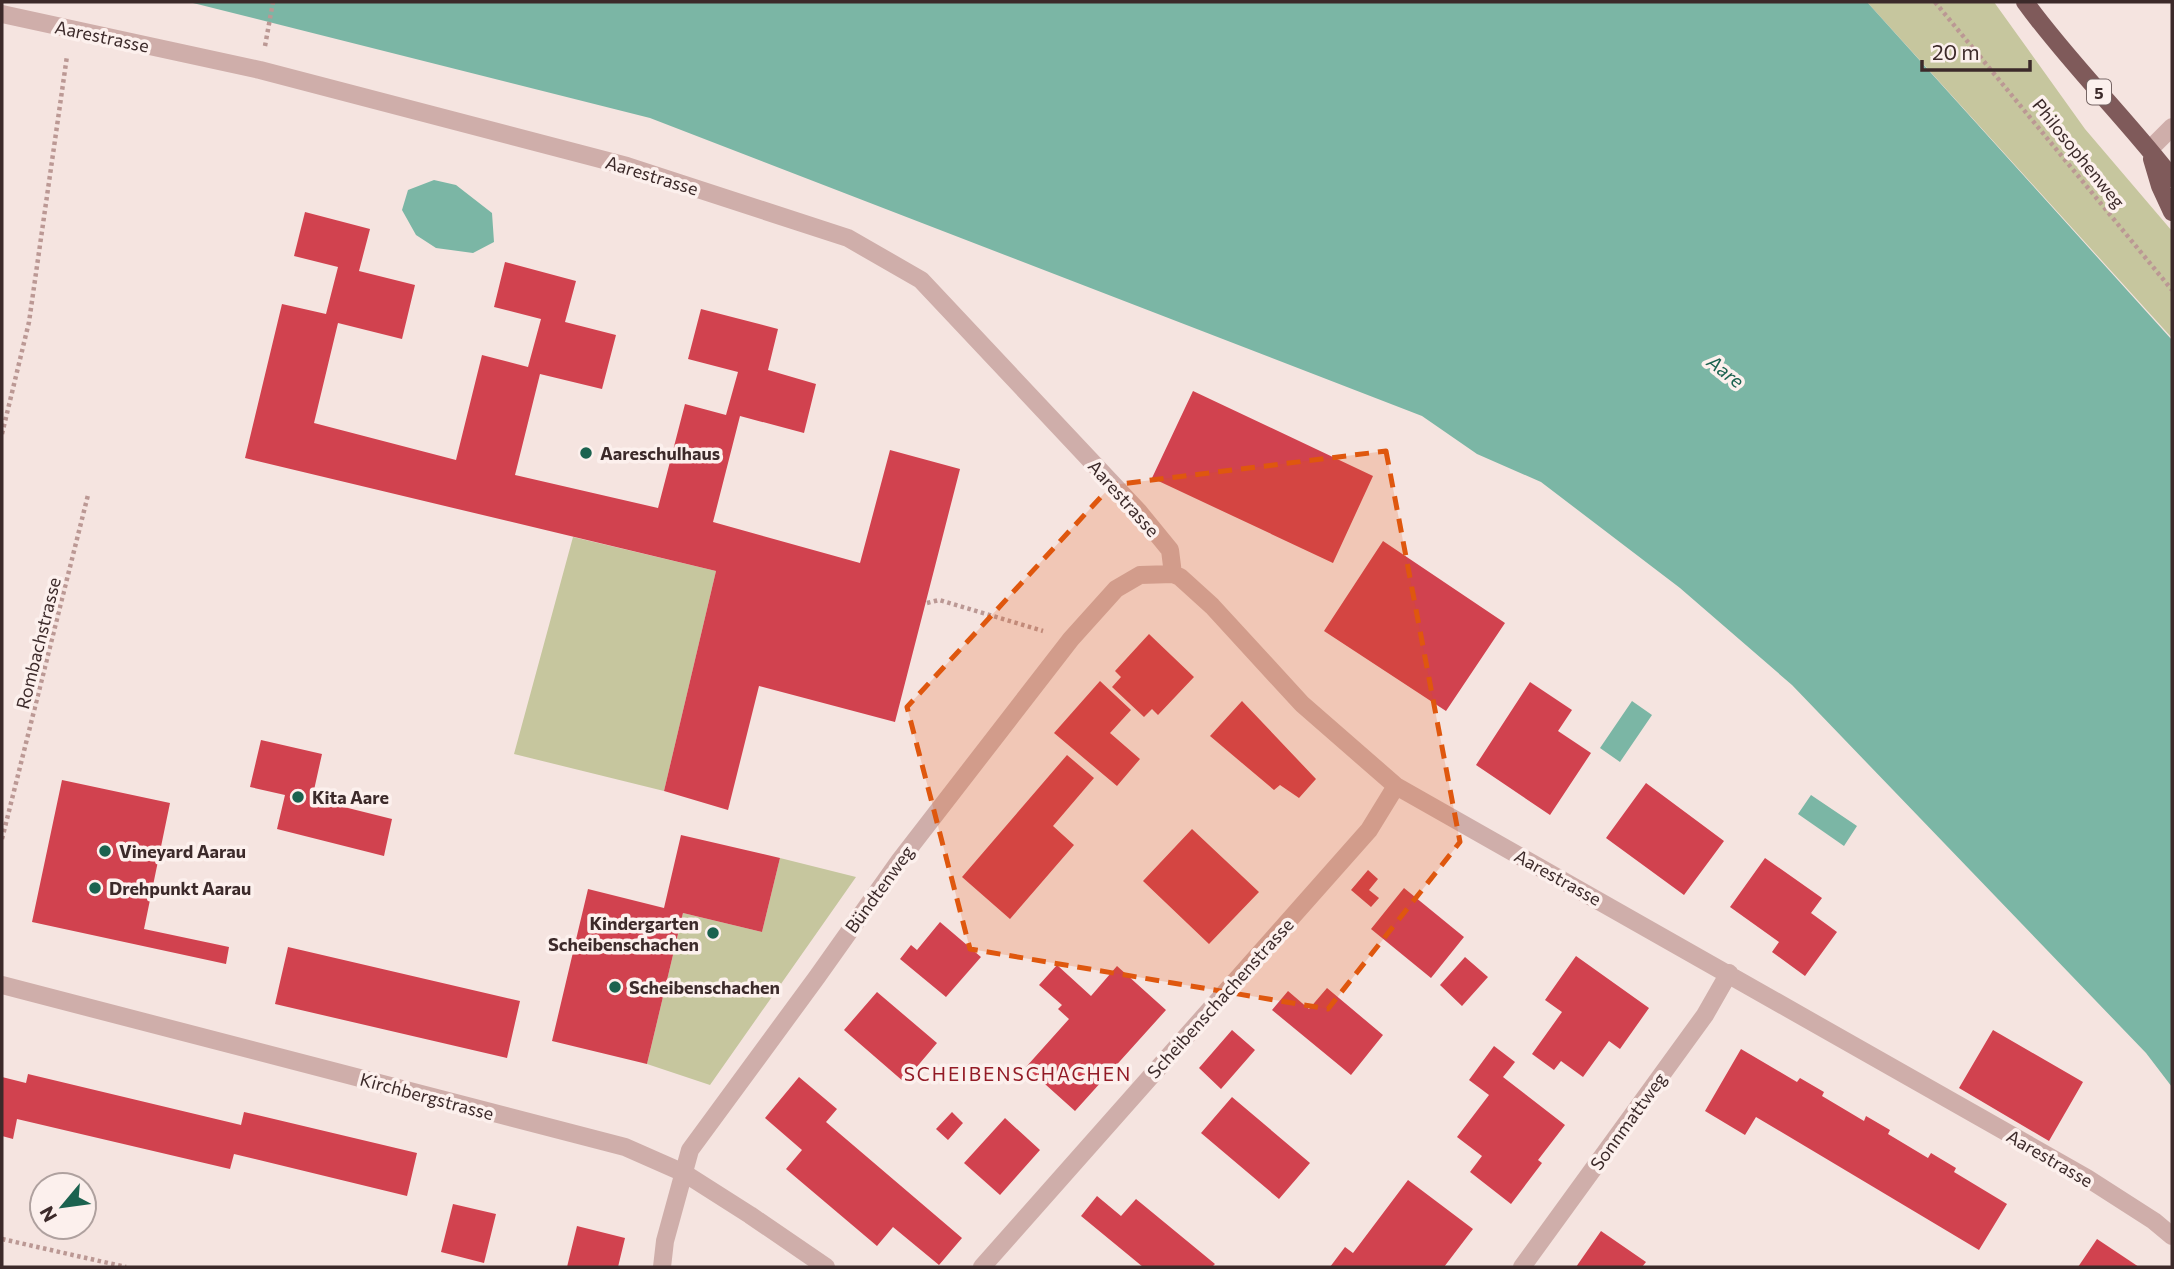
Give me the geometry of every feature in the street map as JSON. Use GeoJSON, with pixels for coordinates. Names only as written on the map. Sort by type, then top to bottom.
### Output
{"type":"FeatureCollection","features":[{"type":"Feature","properties":{"kind":"main road","name":"5"},"geometry":{"type":"LineString","coordinates":[[2025,2],[2084,76],[2150,149],[2172,178]]}},
{"type":"Feature","properties":{"kind":"main road"},"geometry":{"type":"LineString","coordinates":[[2150,149],[2172,161]]}},
{"type":"Feature","properties":{"kind":"main road"},"geometry":{"type":"LineString","coordinates":[[2150,149],[2160,186],[2172,212]]}},
{"type":"Feature","properties":{"kind":"street","name":"Aarestrasse"},"geometry":{"type":"LineString","coordinates":[[2,14],[260,70],[628,166],[848,238],[921,280],[1139,512],[1170,550],[1173,574],[1180,577],[1212,606],[1302,704],[1396,786],[2087,1178],[2154,1221],[2172,1236]]}},
{"type":"Feature","properties":{"kind":"street"},"geometry":{"type":"LineString","coordinates":[[2150,149],[2172,127]]}},
{"type":"Feature","properties":{"kind":"street","name":"Bündtenweg"},"geometry":{"type":"LineString","coordinates":[[662,1267],[665,1241],[690,1150],[900,860],[1071,639],[1116,589],[1140,575],[1173,574]]}},
{"type":"Feature","properties":{"kind":"street","name":"Scheibenschachenstrasse"},"geometry":{"type":"LineString","coordinates":[[982,1267],[1369,830],[1396,786]]}},
{"type":"Feature","properties":{"kind":"street","name":"Sonnmattweg"},"geometry":{"type":"LineString","coordinates":[[1522,1267],[1705,1015],[1729,973]]}},
{"type":"Feature","properties":{"kind":"street","name":"Kirchbergstrasse"},"geometry":{"type":"LineString","coordinates":[[2,985],[625,1147],[684,1173],[825,1267]]}},
{"type":"Feature","properties":{"kind":"path"},"geometry":{"type":"LineString","coordinates":[[266,38],[273,2]]}},
{"type":"Feature","properties":{"kind":"path","name":"Philosophenweg"},"geometry":{"type":"LineString","coordinates":[[1936,2],[2172,290]]}},
{"type":"Feature","properties":{"kind":"path"},"geometry":{"type":"LineString","coordinates":[[2,434],[29,322],[71,29]]}},
{"type":"Feature","properties":{"kind":"path","name":"Rombachstrasse"},"geometry":{"type":"LineString","coordinates":[[2,839],[88,495]]}},
{"type":"Feature","properties":{"kind":"path"},"geometry":{"type":"LineString","coordinates":[[927,603],[939,600],[1071,639]]}},
{"type":"Feature","properties":{"kind":"path"},"geometry":{"type":"LineString","coordinates":[[2,1239],[126,1267]]}},
{"type":"Feature","properties":{"kind":"highlighted area"},"geometry":{"type":"Polygon","coordinates":[[[1386,451],[1460,842],[1328,1009],[970,949],[907,707],[1112,485],[1386,451]]]}},
{"type":"Feature","properties":{"kind":"shaded area"},"geometry":{"type":"Polygon","coordinates":[[[1867,2],[1994,2],[2085,129],[2172,231],[2172,338],[1867,2]]]}},
{"type":"Feature","properties":{"kind":"shaded area"},"geometry":{"type":"Polygon","coordinates":[[[573,537],[716,571],[664,791],[514,754],[573,537]]]}},
{"type":"Feature","properties":{"kind":"shaded area"},"geometry":{"type":"Polygon","coordinates":[[[780,858],[856,877],[710,1085],[647,1064],[683,913],[762,932],[780,858]]]}},
{"type":"Feature","properties":{"kind":"water","name":"Aare"},"geometry":{"type":"Polygon","coordinates":[[[189,2],[1867,2],[2172,340],[2172,1087],[2146,1053],[1792,685],[1680,588],[1541,482],[1477,454],[1422,416],[650,118],[189,2]]]}},
{"type":"Feature","properties":{"kind":"water"},"geometry":{"type":"Polygon","coordinates":[[[434,180],[456,185],[492,213],[494,242],[473,253],[436,248],[416,235],[402,210],[408,190],[434,180]]]}},
{"type":"Feature","properties":{"kind":"water"},"geometry":{"type":"Polygon","coordinates":[[[1632,701],[1652,715],[1620,762],[1600,748],[1632,701]]]}},
{"type":"Feature","properties":{"kind":"water"},"geometry":{"type":"Polygon","coordinates":[[[1811,795],[1857,826],[1844,846],[1798,814],[1811,795]]]}},
{"type":"Feature","properties":{"kind":"building"},"geometry":{"type":"Polygon","coordinates":[[[305,212],[370,229],[359,271],[415,285],[402,339],[338,323],[314,423],[456,460],[482,355],[528,367],[541,319],[494,307],[505,262],[576,281],[565,322],[616,335],[602,389],[540,374],[515,475],[658,508],[685,404],[726,415],[738,372],[688,359],[701,309],[778,329],[768,370],[816,384],[804,433],[740,416],[713,522],[860,563],[890,450],[960,469],[895,722],[759,686],[728,810],[664,791],[716,571],[245,458],[282,304],[326,314],[338,267],[294,256],[305,212]]]}},
{"type":"Feature","properties":{"kind":"building"},"geometry":{"type":"Polygon","coordinates":[[[1193,391],[1373,476],[1333,563],[1152,478],[1193,391]]]}},
{"type":"Feature","properties":{"kind":"building"},"geometry":{"type":"Polygon","coordinates":[[[1383,541],[1505,623],[1446,711],[1324,631],[1383,541]]]}},
{"type":"Feature","properties":{"kind":"building"},"geometry":{"type":"Polygon","coordinates":[[[1149,634],[1194,677],[1158,715],[1152,709],[1144,717],[1112,687],[1121,677],[1115,671],[1149,634]]]}},
{"type":"Feature","properties":{"kind":"building"},"geometry":{"type":"Polygon","coordinates":[[[1100,681],[1131,710],[1110,733],[1140,759],[1117,786],[1054,733],[1100,681]]]}},
{"type":"Feature","properties":{"kind":"building"},"geometry":{"type":"Polygon","coordinates":[[[1530,682],[1572,710],[1558,731],[1591,753],[1550,815],[1476,765],[1530,682]]]}},
{"type":"Feature","properties":{"kind":"building"},"geometry":{"type":"Polygon","coordinates":[[[1242,701],[1316,779],[1299,798],[1280,785],[1274,790],[1210,736],[1242,701]]]}},
{"type":"Feature","properties":{"kind":"building","name":"Kita Aare"},"geometry":{"type":"Polygon","coordinates":[[[261,740],[322,754],[312,799],[392,819],[384,856],[277,829],[285,795],[250,787],[261,740]]]}},
{"type":"Feature","properties":{"kind":"building"},"geometry":{"type":"Polygon","coordinates":[[[1067,755],[1094,778],[1053,826],[1074,845],[1010,919],[962,877],[1067,755]]]}},
{"type":"Feature","properties":{"kind":"building"},"geometry":{"type":"Polygon","coordinates":[[[62,780],[170,803],[144,929],[229,947],[226,964],[32,922],[62,780]]]}},
{"type":"Feature","properties":{"kind":"building"},"geometry":{"type":"Polygon","coordinates":[[[1646,783],[1724,841],[1684,895],[1606,838],[1646,783]]]}},
{"type":"Feature","properties":{"kind":"building"},"geometry":{"type":"Polygon","coordinates":[[[1192,829],[1259,892],[1209,944],[1143,881],[1192,829]]]}},
{"type":"Feature","properties":{"kind":"building","name":"Scheibenschachen"},"geometry":{"type":"Polygon","coordinates":[[[681,835],[780,858],[762,932],[683,913],[647,1064],[552,1041],[588,889],[664,908],[681,835]]]}},
{"type":"Feature","properties":{"kind":"building"},"geometry":{"type":"Polygon","coordinates":[[[1765,858],[1822,898],[1811,913],[1837,932],[1805,976],[1772,952],[1779,942],[1730,907],[1765,858]]]}},
{"type":"Feature","properties":{"kind":"building"},"geometry":{"type":"Polygon","coordinates":[[[1368,870],[1378,879],[1369,890],[1379,898],[1371,907],[1351,890],[1368,870]]]}},
{"type":"Feature","properties":{"kind":"building"},"geometry":{"type":"Polygon","coordinates":[[[1404,888],[1464,937],[1431,978],[1371,929],[1404,888]]]}},
{"type":"Feature","properties":{"kind":"building"},"geometry":{"type":"Polygon","coordinates":[[[940,922],[981,957],[946,997],[900,959],[911,945],[917,950],[940,922]]]}},
{"type":"Feature","properties":{"kind":"building"},"geometry":{"type":"Polygon","coordinates":[[[288,947],[520,1001],[507,1058],[275,1004],[288,947]]]}},
{"type":"Feature","properties":{"kind":"building"},"geometry":{"type":"Polygon","coordinates":[[[1576,956],[1649,1008],[1620,1049],[1609,1041],[1583,1077],[1561,1061],[1554,1070],[1532,1054],[1562,1012],[1545,1000],[1576,956]]]}},
{"type":"Feature","properties":{"kind":"building"},"geometry":{"type":"Polygon","coordinates":[[[1465,957],[1488,977],[1462,1006],[1440,985],[1465,957]]]}},
{"type":"Feature","properties":{"kind":"building"},"geometry":{"type":"Polygon","coordinates":[[[1057,965],[1091,996],[1117,966],[1166,1010],[1075,1111],[1026,1067],[1069,1019],[1058,1009],[1062,1005],[1039,985],[1057,965]]]}},
{"type":"Feature","properties":{"kind":"building"},"geometry":{"type":"Polygon","coordinates":[[[1327,988],[1383,1035],[1351,1075],[1272,1010],[1288,991],[1309,1009],[1327,988]]]}},
{"type":"Feature","properties":{"kind":"building"},"geometry":{"type":"Polygon","coordinates":[[[877,992],[937,1043],[904,1082],[844,1030],[877,992]]]}},
{"type":"Feature","properties":{"kind":"building"},"geometry":{"type":"Polygon","coordinates":[[[1232,1030],[1255,1050],[1221,1089],[1199,1068],[1232,1030]]]}},
{"type":"Feature","properties":{"kind":"building"},"geometry":{"type":"Polygon","coordinates":[[[1993,1030],[2083,1082],[2049,1141],[1959,1088],[1993,1030]]]}},
{"type":"Feature","properties":{"kind":"building"},"geometry":{"type":"Polygon","coordinates":[[[1494,1046],[1515,1062],[1503,1077],[1565,1125],[1538,1160],[1542,1163],[1511,1204],[1470,1172],[1482,1156],[1457,1137],[1489,1095],[1469,1080],[1494,1046]]]}},
{"type":"Feature","properties":{"kind":"building"},"geometry":{"type":"Polygon","coordinates":[[[1741,1049],[1797,1082],[1800,1078],[1824,1092],[1822,1096],[1864,1121],[1866,1116],[1890,1130],[1888,1134],[1928,1158],[1931,1153],[1956,1168],[1954,1172],[2007,1204],[1979,1250],[1756,1117],[1745,1135],[1705,1111],[1741,1049]]]}},
{"type":"Feature","properties":{"kind":"building"},"geometry":{"type":"Polygon","coordinates":[[[28,1074],[241,1125],[244,1112],[417,1153],[407,1196],[234,1154],[230,1169],[17,1119],[13,1139],[2,1136],[2,1077],[26,1083],[28,1074]]]}},
{"type":"Feature","properties":{"kind":"building"},"geometry":{"type":"Polygon","coordinates":[[[799,1077],[837,1109],[826,1122],[962,1238],[939,1265],[893,1227],[877,1246],[786,1169],[802,1150],[765,1118],[799,1077]]]}},
{"type":"Feature","properties":{"kind":"building"},"geometry":{"type":"Polygon","coordinates":[[[1232,1097],[1310,1163],[1279,1199],[1201,1133],[1232,1097]]]}},
{"type":"Feature","properties":{"kind":"building"},"geometry":{"type":"Polygon","coordinates":[[[952,1112],[963,1123],[948,1140],[936,1129],[952,1112]]]}},
{"type":"Feature","properties":{"kind":"building"},"geometry":{"type":"Polygon","coordinates":[[[1005,1118],[1040,1150],[1000,1195],[964,1163],[1005,1118]]]}},
{"type":"Feature","properties":{"kind":"building"},"geometry":{"type":"Polygon","coordinates":[[[1408,1180],[1473,1229],[1444,1267],[1330,1267],[1345,1247],[1353,1253],[1408,1180]]]}},
{"type":"Feature","properties":{"kind":"building"},"geometry":{"type":"Polygon","coordinates":[[[1097,1196],[1121,1216],[1136,1199],[1215,1264],[1212,1267],[1143,1267],[1081,1216],[1097,1196]]]}},
{"type":"Feature","properties":{"kind":"building"},"geometry":{"type":"Polygon","coordinates":[[[453,1204],[496,1214],[484,1263],[441,1252],[453,1204]]]}},
{"type":"Feature","properties":{"kind":"building"},"geometry":{"type":"Polygon","coordinates":[[[577,1226],[625,1238],[618,1267],[567,1267],[577,1226]]]}},
{"type":"Feature","properties":{"kind":"building"},"geometry":{"type":"Polygon","coordinates":[[[1601,1231],[1646,1262],[1642,1267],[1576,1267],[1601,1231]]]}},
{"type":"Feature","properties":{"kind":"building"},"geometry":{"type":"Polygon","coordinates":[[[2097,1239],[2139,1267],[2078,1267],[2097,1239]]]}},
{"type":"Feature","properties":{"kind":"place","name":"Aareschulhaus"},"geometry":{"type":"Point","coordinates":[586,453]}},
{"type":"Feature","properties":{"kind":"place","name":"Kita Aare"},"geometry":{"type":"Point","coordinates":[298,797]}},
{"type":"Feature","properties":{"kind":"place","name":"Vineyard Aarau"},"geometry":{"type":"Point","coordinates":[105,851]}},
{"type":"Feature","properties":{"kind":"place","name":"Drehpunkt Aarau"},"geometry":{"type":"Point","coordinates":[95,888]}},
{"type":"Feature","properties":{"kind":"place","name":"Kindergarten Scheibenschachen"},"geometry":{"type":"Point","coordinates":[713,933]}},
{"type":"Feature","properties":{"kind":"place","name":"Scheibenschachen"},"geometry":{"type":"Point","coordinates":[615,987]}},
{"type":"Feature","properties":{"kind":"district","name":"SCHEIBENSCHACHEN"},"geometry":{"type":"Point","coordinates":[1018,1073]}}]}
